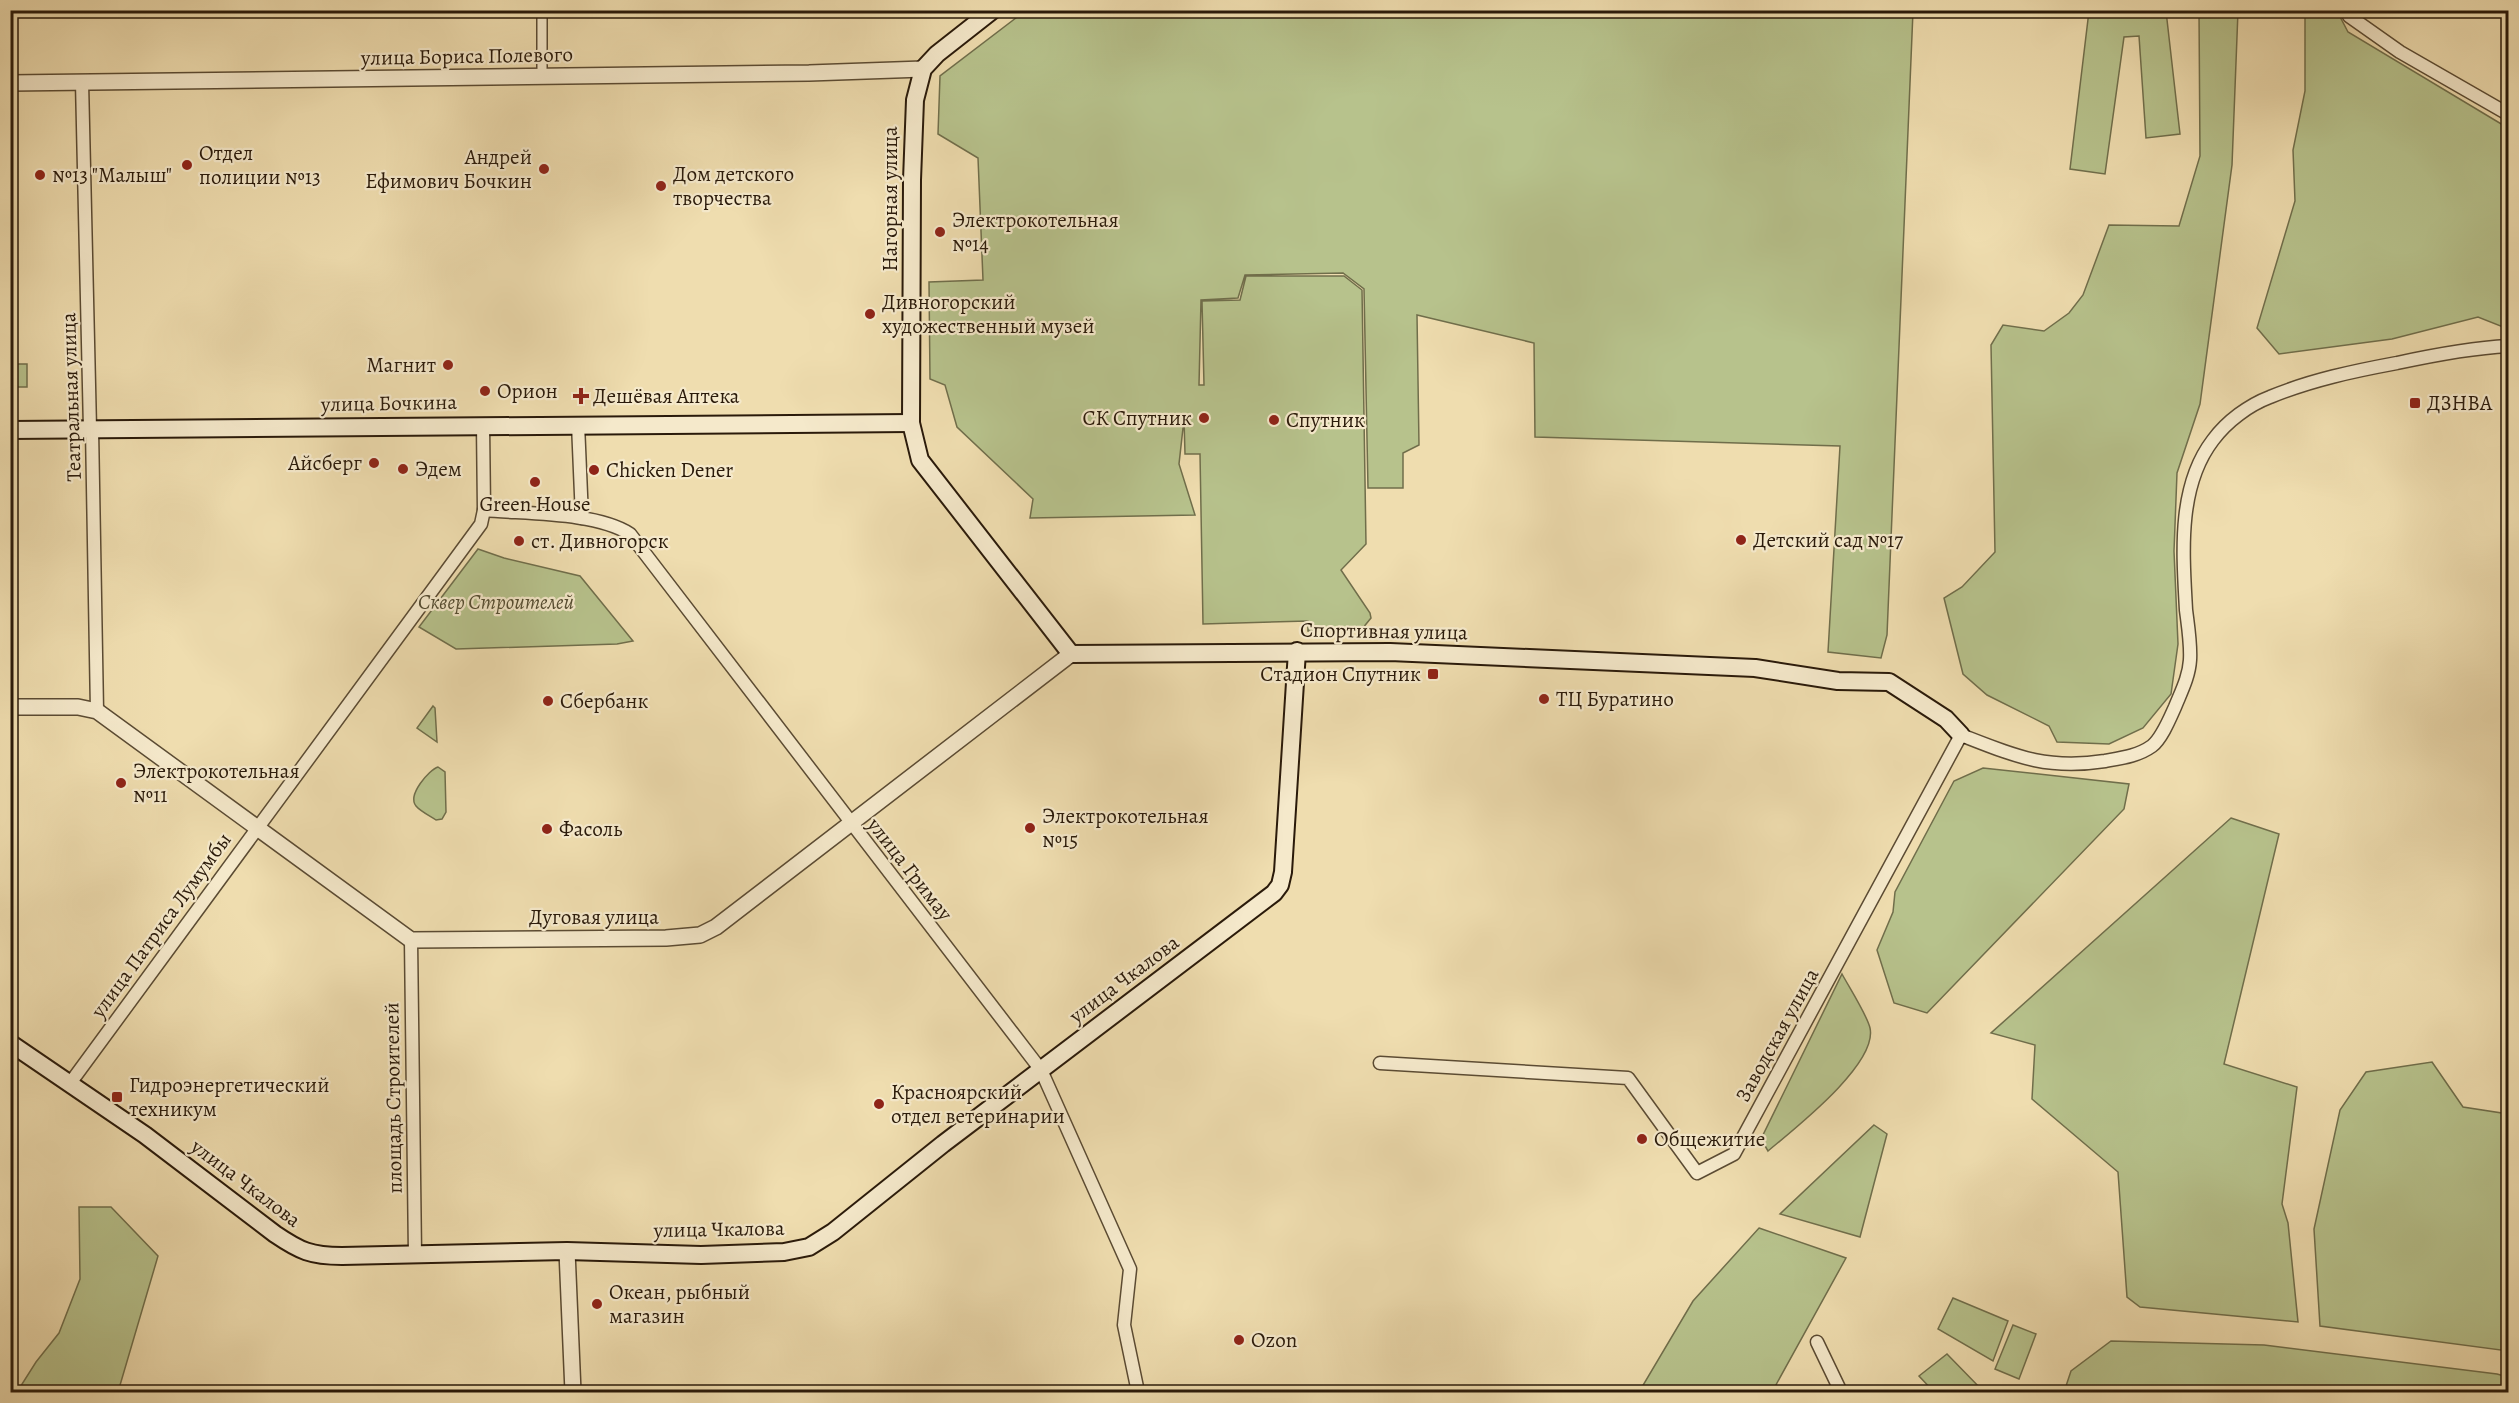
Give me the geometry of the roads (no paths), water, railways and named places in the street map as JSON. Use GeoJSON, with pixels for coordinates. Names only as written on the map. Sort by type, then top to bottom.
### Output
{"type":"FeatureCollection","features":[{"type":"Feature","properties":{"kind":"main road"},"geometry":{"type":"LineString","coordinates":[[923,69],[937,54],[993,10]]}},
{"type":"Feature","properties":{"kind":"main road","name":"Нагорная улица"},"geometry":{"type":"LineString","coordinates":[[911,423],[913,122],[915,100],[923,69]]}},
{"type":"Feature","properties":{"kind":"main road"},"geometry":{"type":"LineString","coordinates":[[911,423],[920,460],[1071,654]]}},
{"type":"Feature","properties":{"kind":"main road","name":"улица Бочкина"},"geometry":{"type":"LineString","coordinates":[[10,430],[911,423]]}},
{"type":"Feature","properties":{"kind":"main road","name":"улица Чкалова"},"geometry":{"type":"LineString","coordinates":[[10,1043],[71,1082],[145,1135],[247,1214],[303,1252],[323,1256],[567,1251],[700,1255],[784,1252],[809,1247],[833,1232],[1274,893],[1280,885],[1283,872],[1297,651]]}},
{"type":"Feature","properties":{"kind":"main road","name":"Спортивная улица"},"geometry":{"type":"LineString","coordinates":[[1071,654],[1390,652],[1755,668],[1838,681],[1889,682],[1946,719],[1961,735]]}},
{"type":"Feature","properties":{"kind":"street"},"geometry":{"type":"LineString","coordinates":[[542,10],[542,77]]}},
{"type":"Feature","properties":{"kind":"street"},"geometry":{"type":"LineString","coordinates":[[2346,10],[2349,16],[2400,52],[2508,114]]}},
{"type":"Feature","properties":{"kind":"street","name":"улица Бориса Полевого"},"geometry":{"type":"LineString","coordinates":[[10,83],[809,73],[923,69]]}},
{"type":"Feature","properties":{"kind":"street","name":"Театральная улица"},"geometry":{"type":"LineString","coordinates":[[82,82],[98,711]]}},
{"type":"Feature","properties":{"kind":"street"},"geometry":{"type":"LineString","coordinates":[[1961,735],[2015,757],[2045,764],[2086,764],[2129,757],[2154,745],[2186,682],[2190,659],[2184,540],[2193,474],[2213,440],[2226,425],[2271,396],[2314,381],[2429,356],[2508,346]]}},
{"type":"Feature","properties":{"kind":"street"},"geometry":{"type":"LineString","coordinates":[[578,424],[582,518]]}},
{"type":"Feature","properties":{"kind":"street","name":"улица Патриса Лумумбы"},"geometry":{"type":"LineString","coordinates":[[71,1082],[481,524],[484,510],[483,425]]}},
{"type":"Feature","properties":{"kind":"street","name":"улица Гримау"},"geometry":{"type":"LineString","coordinates":[[484,510],[582,518],[617,526],[630,534],[1041,1070],[1130,1269],[1124,1325],[1138,1392]]}},
{"type":"Feature","properties":{"kind":"street","name":"Дуговая улица"},"geometry":{"type":"LineString","coordinates":[[411,940],[666,938],[700,935],[723,921],[849,822],[1071,654]]}},
{"type":"Feature","properties":{"kind":"street"},"geometry":{"type":"LineString","coordinates":[[10,707],[78,707],[98,711],[411,940]]}},
{"type":"Feature","properties":{"kind":"street","name":"Заводская улица"},"geometry":{"type":"LineString","coordinates":[[1380,1063],[1628,1078],[1697,1173],[1734,1154],[1961,735]]}},
{"type":"Feature","properties":{"kind":"street","name":"площадь Строителей"},"geometry":{"type":"LineString","coordinates":[[411,940],[415,1255]]}},
{"type":"Feature","properties":{"kind":"street"},"geometry":{"type":"LineString","coordinates":[[567,1251],[573,1392]]}},
{"type":"Feature","properties":{"kind":"street"},"geometry":{"type":"LineString","coordinates":[[1817,1342],[1841,1392]]}},
{"type":"Feature","properties":{"kind":"place","name":"Отдел полиции №13"},"geometry":{"type":"Point","coordinates":[187,165]}},
{"type":"Feature","properties":{"kind":"place","name":"Андрей Ефимович Бочкин"},"geometry":{"type":"Point","coordinates":[544,169]}},
{"type":"Feature","properties":{"kind":"place","name":"№13 \"Малыш\""},"geometry":{"type":"Point","coordinates":[40,175]}},
{"type":"Feature","properties":{"kind":"place","name":"Дом детского творчества"},"geometry":{"type":"Point","coordinates":[661,186]}},
{"type":"Feature","properties":{"kind":"place","name":"Электрокотельная №14"},"geometry":{"type":"Point","coordinates":[940,232]}},
{"type":"Feature","properties":{"kind":"place","name":"Дивногорский художественный музей"},"geometry":{"type":"Point","coordinates":[870,314]}},
{"type":"Feature","properties":{"kind":"place","name":"Магнит"},"geometry":{"type":"Point","coordinates":[448,365]}},
{"type":"Feature","properties":{"kind":"place","name":"Орион"},"geometry":{"type":"Point","coordinates":[485,391]}},
{"type":"Feature","properties":{"kind":"place","name":"Дешёвая Аптека"},"geometry":{"type":"Point","coordinates":[581,396]}},
{"type":"Feature","properties":{"kind":"place","name":"ДЗНВА"},"geometry":{"type":"Point","coordinates":[2415,403]}},
{"type":"Feature","properties":{"kind":"place","name":"СК Спутник"},"geometry":{"type":"Point","coordinates":[1204,418]}},
{"type":"Feature","properties":{"kind":"place","name":"Спутник"},"geometry":{"type":"Point","coordinates":[1274,420]}},
{"type":"Feature","properties":{"kind":"place","name":"Айсберг"},"geometry":{"type":"Point","coordinates":[374,463]}},
{"type":"Feature","properties":{"kind":"place","name":"Эдем"},"geometry":{"type":"Point","coordinates":[403,469]}},
{"type":"Feature","properties":{"kind":"place","name":"Chicken Dener"},"geometry":{"type":"Point","coordinates":[594,470]}},
{"type":"Feature","properties":{"kind":"place","name":"Green House"},"geometry":{"type":"Point","coordinates":[535,482]}},
{"type":"Feature","properties":{"kind":"place","name":"Детский сад №17"},"geometry":{"type":"Point","coordinates":[1741,540]}},
{"type":"Feature","properties":{"kind":"place","name":"ст. Дивногорск"},"geometry":{"type":"Point","coordinates":[519,541]}},
{"type":"Feature","properties":{"kind":"place","name":"Стадион Спутник"},"geometry":{"type":"Point","coordinates":[1433,674]}},
{"type":"Feature","properties":{"kind":"place","name":"ТЦ Буратино"},"geometry":{"type":"Point","coordinates":[1544,699]}},
{"type":"Feature","properties":{"kind":"place","name":"Сбербанк"},"geometry":{"type":"Point","coordinates":[548,701]}},
{"type":"Feature","properties":{"kind":"place","name":"Электрокотельная №11"},"geometry":{"type":"Point","coordinates":[121,783]}},
{"type":"Feature","properties":{"kind":"place","name":"Электрокотельная №15"},"geometry":{"type":"Point","coordinates":[1030,828]}},
{"type":"Feature","properties":{"kind":"place","name":"Фасоль"},"geometry":{"type":"Point","coordinates":[547,829]}},
{"type":"Feature","properties":{"kind":"place","name":"Гидроэнергетический техникум"},"geometry":{"type":"Point","coordinates":[117,1097]}},
{"type":"Feature","properties":{"kind":"place","name":"Красноярский отдел ветеринарии"},"geometry":{"type":"Point","coordinates":[879,1104]}},
{"type":"Feature","properties":{"kind":"place","name":"Общежитие"},"geometry":{"type":"Point","coordinates":[1642,1139]}},
{"type":"Feature","properties":{"kind":"place","name":"Океан, рыбный магазин"},"geometry":{"type":"Point","coordinates":[597,1304]}},
{"type":"Feature","properties":{"kind":"place","name":"Ozon"},"geometry":{"type":"Point","coordinates":[1239,1340]}},
{"type":"Feature","properties":{"kind":"park label","name":"Сквер Строителей"},"geometry":{"type":"Point","coordinates":[496,602]}}]}
